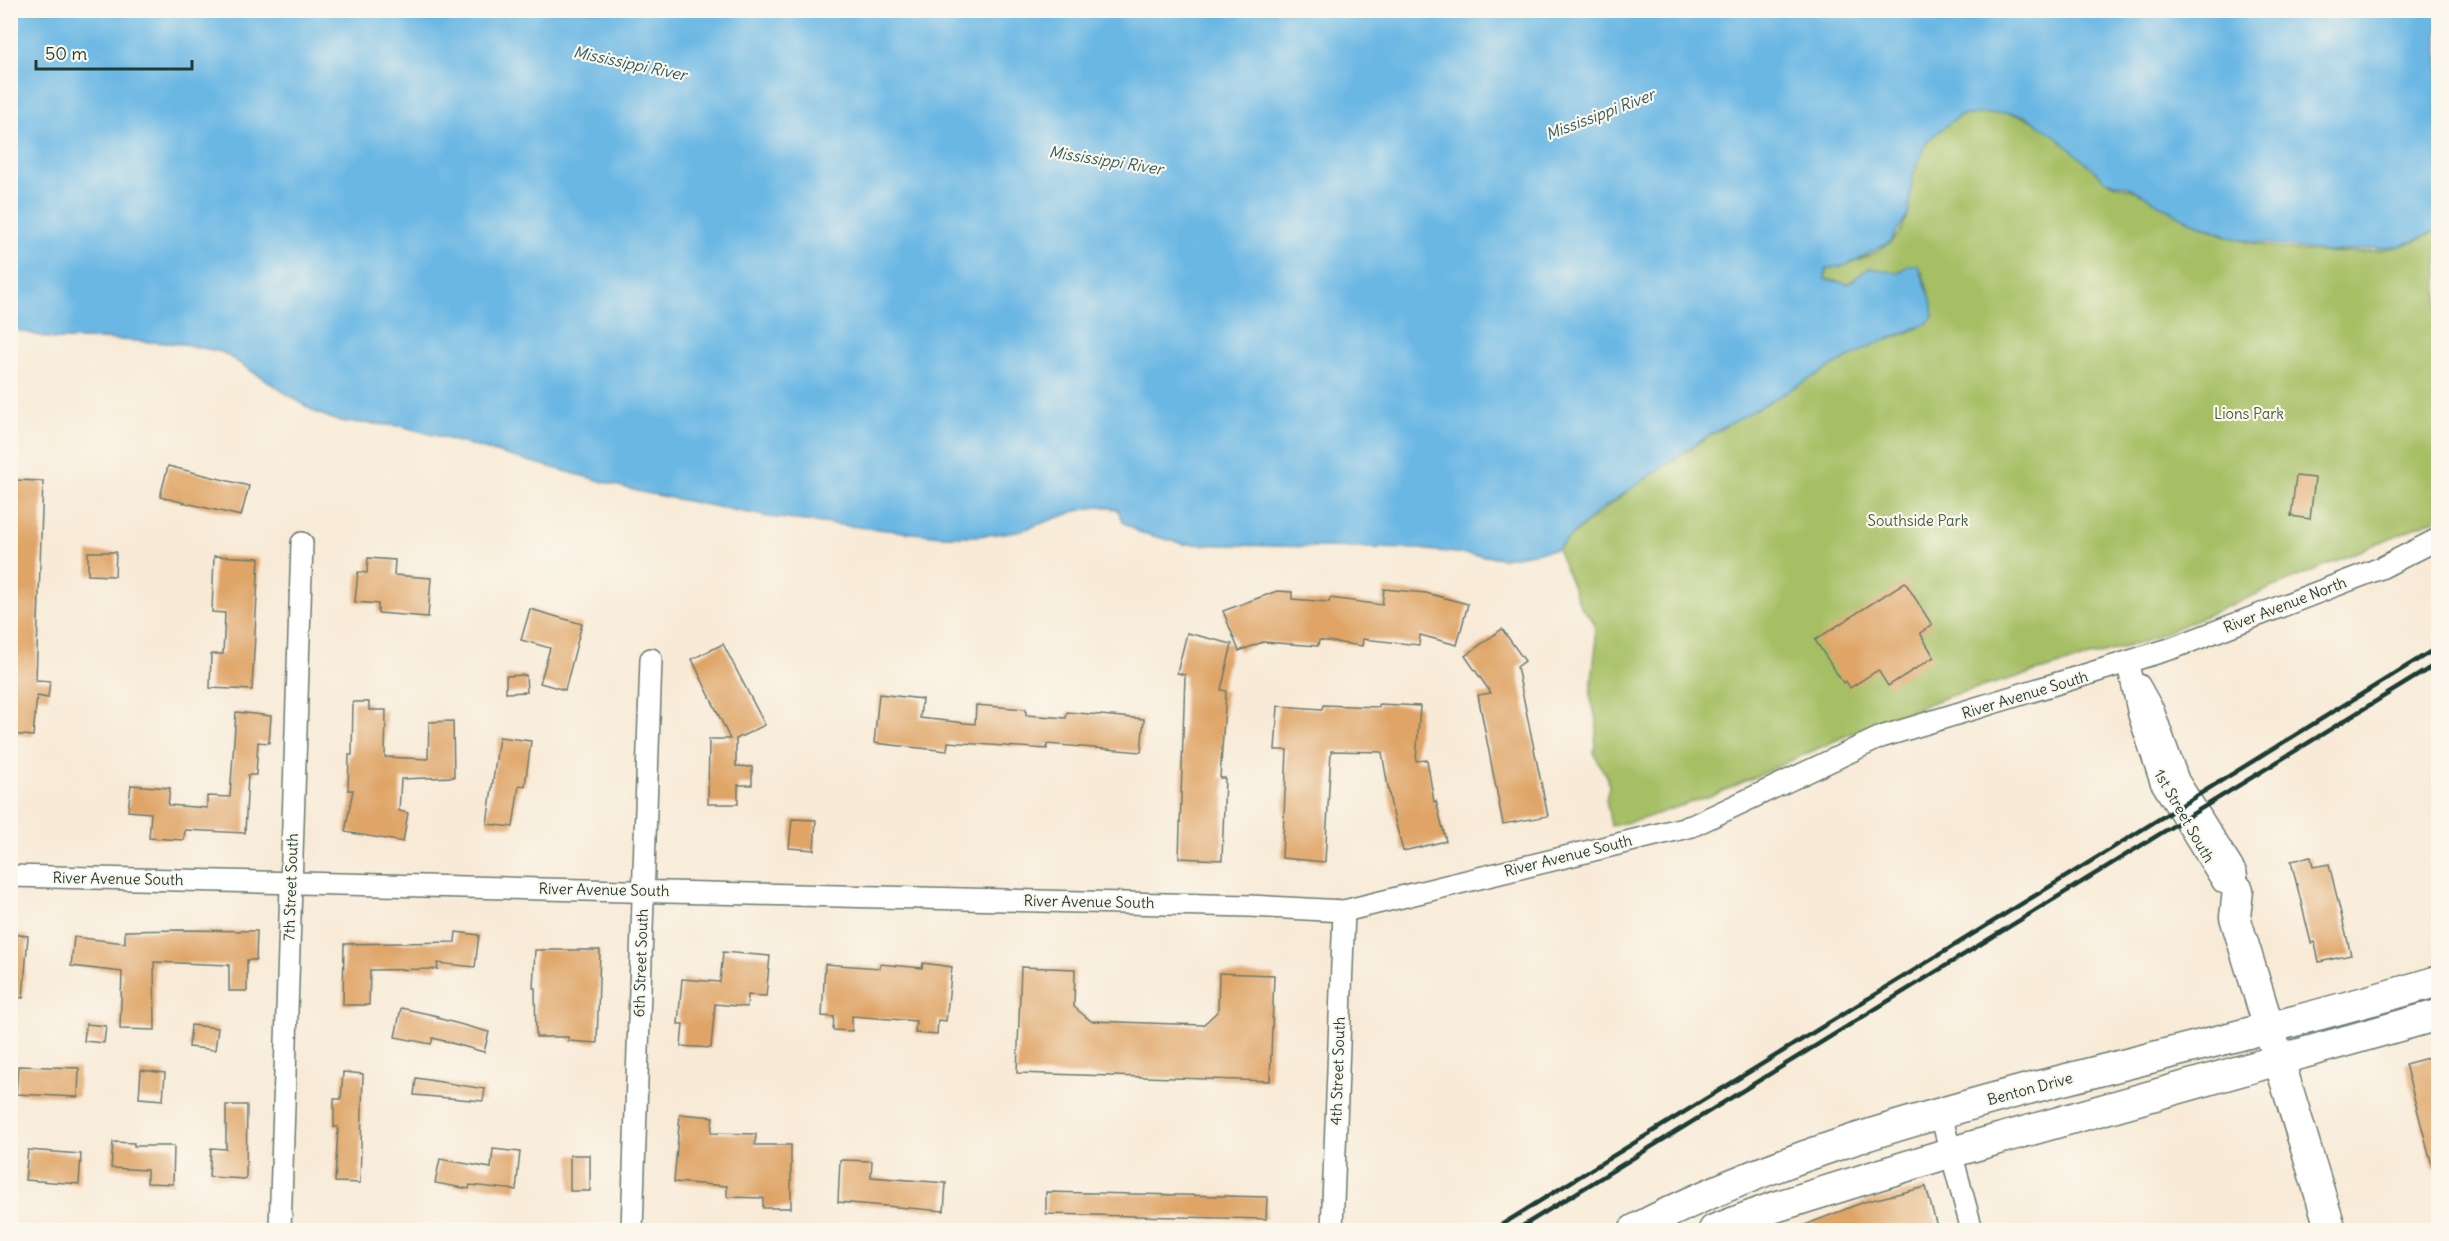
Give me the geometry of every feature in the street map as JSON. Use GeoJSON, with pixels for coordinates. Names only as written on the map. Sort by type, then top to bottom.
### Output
{"type":"FeatureCollection","features":[{"type":"Feature","properties":{"kind":"main road","name":"1st Street South"},"geometry":{"type":"LineString","coordinates":[[2238,890],[2235,917],[2266,1027],[2331,1230]]}},
{"type":"Feature","properties":{"kind":"main road","name":"Benton Drive"},"geometry":{"type":"LineString","coordinates":[[1634,1230],[1687,1202],[1765,1169],[1940,1112],[2439,981]]}},
{"type":"Feature","properties":{"kind":"main road"},"geometry":{"type":"LineString","coordinates":[[1714,1230],[1772,1208],[1949,1153],[2439,1015]]}},
{"type":"Feature","properties":{"kind":"street","name":"River Avenue North"},"geometry":{"type":"LineString","coordinates":[[2128,664],[2381,568],[2439,539]]}},
{"type":"Feature","properties":{"kind":"street","name":"7th Street South"},"geometry":{"type":"LineString","coordinates":[[280,1230],[302,543]]}},
{"type":"Feature","properties":{"kind":"street","name":"6th Street South"},"geometry":{"type":"LineString","coordinates":[[632,1230],[651,659]]}},
{"type":"Feature","properties":{"kind":"street","name":"1st Street South"},"geometry":{"type":"LineString","coordinates":[[2128,664],[2139,715],[2161,782],[2223,882],[2238,890]]}},
{"type":"Feature","properties":{"kind":"street","name":"River Avenue South"},"geometry":{"type":"LineString","coordinates":[[10,876],[1250,906],[1344,911],[1692,826],[1881,737],[2128,664]]}},
{"type":"Feature","properties":{"kind":"street","name":"4th Street South"},"geometry":{"type":"LineString","coordinates":[[1332,1230],[1344,911]]}},
{"type":"Feature","properties":{"kind":"street"},"geometry":{"type":"LineString","coordinates":[[1940,1112],[1949,1153],[1972,1230]]}},
{"type":"Feature","properties":{"kind":"green space"},"geometry":{"type":"Polygon","coordinates":[[[2008,113],[2036,122],[2048,130],[2104,179],[2141,194],[2202,226],[2255,244],[2318,252],[2362,252],[2400,246],[2438,230],[2438,518],[2143,642],[1949,696],[1852,733],[1719,793],[1642,819],[1611,826],[1606,799],[1609,787],[1607,776],[1594,752],[1597,722],[1590,696],[1596,645],[1594,622],[1581,607],[1557,549],[1620,497],[1723,428],[1853,355],[1875,344],[1914,330],[1933,317],[1931,299],[1922,272],[1909,265],[1898,273],[1869,268],[1848,284],[1825,279],[1826,268],[1869,255],[1888,244],[1896,236],[1907,216],[1917,159],[1933,134],[1963,115],[2008,113]]]}},
{"type":"Feature","properties":{"kind":"water","name":"Mississippi River"},"geometry":{"type":"Polygon","coordinates":[[[10,11],[2438,11],[2438,230],[2400,246],[2328,252],[2236,239],[2183,218],[2128,186],[2106,181],[2058,138],[2024,115],[2008,113],[1959,116],[1927,141],[1912,177],[1909,213],[1890,242],[1847,265],[1826,269],[1825,279],[1848,284],[1869,268],[1898,273],[1909,265],[1918,265],[1931,299],[1933,317],[1926,324],[1875,344],[1831,367],[1701,440],[1597,512],[1557,549],[1503,558],[1419,549],[1184,544],[1139,532],[1123,522],[1118,510],[1102,506],[1076,511],[1017,532],[977,536],[941,536],[769,517],[641,492],[401,426],[338,421],[315,412],[222,352],[183,344],[103,339],[54,339],[11,329],[10,11]]]}},
{"type":"Feature","properties":{"kind":"building"},"geometry":{"type":"Polygon","coordinates":[[[168,466],[249,486],[241,516],[160,497],[168,466]]]}},
{"type":"Feature","properties":{"kind":"building"},"geometry":{"type":"Polygon","coordinates":[[[2296,476],[2315,478],[2310,519],[2291,516],[2296,476]]]}},
{"type":"Feature","properties":{"kind":"building"},"geometry":{"type":"Polygon","coordinates":[[[12,480],[43,481],[36,680],[50,681],[48,698],[37,696],[33,736],[10,734],[12,480]]]}},
{"type":"Feature","properties":{"kind":"building"},"geometry":{"type":"Polygon","coordinates":[[[88,552],[116,552],[115,576],[88,575],[88,552]]]}},
{"type":"Feature","properties":{"kind":"building"},"geometry":{"type":"Polygon","coordinates":[[[214,556],[259,558],[252,690],[210,688],[211,654],[223,654],[225,613],[212,612],[214,556]]]}},
{"type":"Feature","properties":{"kind":"building"},"geometry":{"type":"Polygon","coordinates":[[[368,558],[395,560],[394,575],[431,578],[428,617],[378,613],[378,604],[355,602],[358,572],[367,573],[368,558]]]}},
{"type":"Feature","properties":{"kind":"building"},"geometry":{"type":"Polygon","coordinates":[[[1905,582],[1932,625],[1920,633],[1934,657],[1888,686],[1878,670],[1850,688],[1846,681],[1843,683],[1815,640],[1905,582]]]}},
{"type":"Feature","properties":{"kind":"building"},"geometry":{"type":"Polygon","coordinates":[[[1384,589],[1426,593],[1468,604],[1457,645],[1420,635],[1419,645],[1363,639],[1362,646],[1319,640],[1318,646],[1263,642],[1239,651],[1223,611],[1277,591],[1292,592],[1292,599],[1329,602],[1330,598],[1382,605],[1384,589]]]}},
{"type":"Feature","properties":{"kind":"building"},"geometry":{"type":"Polygon","coordinates":[[[530,609],[582,624],[565,690],[540,683],[550,648],[521,640],[530,609]]]}},
{"type":"Feature","properties":{"kind":"building"},"geometry":{"type":"Polygon","coordinates":[[[1502,629],[1525,661],[1517,667],[1548,816],[1503,824],[1478,695],[1491,693],[1465,656],[1502,629]]]}},
{"type":"Feature","properties":{"kind":"building"},"geometry":{"type":"Polygon","coordinates":[[[1187,633],[1232,644],[1221,690],[1226,691],[1220,778],[1225,778],[1222,860],[1179,858],[1185,675],[1177,673],[1187,633]]]}},
{"type":"Feature","properties":{"kind":"building"},"geometry":{"type":"Polygon","coordinates":[[[723,644],[765,725],[736,739],[736,766],[752,767],[752,785],[738,785],[738,804],[708,804],[709,739],[730,739],[692,659],[723,644]]]}},
{"type":"Feature","properties":{"kind":"building"},"geometry":{"type":"Polygon","coordinates":[[[526,675],[527,692],[506,693],[506,676],[526,675]]]}},
{"type":"Feature","properties":{"kind":"building"},"geometry":{"type":"Polygon","coordinates":[[[879,694],[922,699],[920,718],[975,724],[976,705],[1026,709],[1026,715],[1066,718],[1067,712],[1144,719],[1141,752],[1047,744],[1047,749],[948,742],[947,751],[874,743],[879,694]]]}},
{"type":"Feature","properties":{"kind":"building"},"geometry":{"type":"Polygon","coordinates":[[[353,702],[369,702],[369,710],[386,710],[385,757],[428,759],[429,722],[453,721],[454,777],[401,779],[399,811],[408,813],[403,842],[345,832],[353,790],[348,790],[349,755],[352,755],[353,702]]]}},
{"type":"Feature","properties":{"kind":"building"},"geometry":{"type":"Polygon","coordinates":[[[1379,704],[1420,706],[1416,761],[1427,760],[1434,802],[1436,801],[1446,841],[1403,851],[1391,805],[1382,752],[1331,751],[1325,862],[1282,858],[1287,750],[1275,750],[1278,706],[1322,709],[1323,705],[1379,707],[1379,704]]]}},
{"type":"Feature","properties":{"kind":"building"},"geometry":{"type":"Polygon","coordinates":[[[236,712],[271,716],[269,743],[258,742],[256,775],[248,775],[245,833],[185,830],[184,840],[149,838],[151,813],[128,811],[131,785],[170,788],[168,805],[207,808],[207,796],[230,797],[236,712]]]}},
{"type":"Feature","properties":{"kind":"building"},"geometry":{"type":"Polygon","coordinates":[[[499,737],[531,741],[525,786],[519,785],[513,827],[487,824],[499,737]]]}},
{"type":"Feature","properties":{"kind":"building"},"geometry":{"type":"Polygon","coordinates":[[[792,819],[816,820],[814,850],[789,848],[792,819]]]}},
{"type":"Feature","properties":{"kind":"building"},"geometry":{"type":"Polygon","coordinates":[[[2311,857],[2313,867],[2329,864],[2351,955],[2319,962],[2315,942],[2311,943],[2291,861],[2311,857]]]}},
{"type":"Feature","properties":{"kind":"building"},"geometry":{"type":"Polygon","coordinates":[[[125,931],[257,931],[256,960],[247,960],[247,991],[229,991],[229,965],[154,962],[155,1030],[120,1029],[122,972],[71,966],[74,937],[125,943],[125,931]]]}},
{"type":"Feature","properties":{"kind":"building"},"geometry":{"type":"Polygon","coordinates":[[[456,932],[479,935],[475,967],[437,963],[438,969],[370,970],[369,1005],[343,1005],[344,944],[455,942],[456,932]]]}},
{"type":"Feature","properties":{"kind":"building"},"geometry":{"type":"Polygon","coordinates":[[[10,934],[28,936],[23,998],[10,997],[10,934]]]}},
{"type":"Feature","properties":{"kind":"building"},"geometry":{"type":"Polygon","coordinates":[[[535,950],[600,950],[597,1043],[568,1041],[568,1037],[536,1037],[535,988],[533,988],[535,950]]]}},
{"type":"Feature","properties":{"kind":"building"},"geometry":{"type":"Polygon","coordinates":[[[723,952],[770,956],[766,996],[748,995],[747,1007],[715,1004],[711,1048],[681,1046],[683,1024],[678,1024],[682,979],[720,982],[723,952]]]}},
{"type":"Feature","properties":{"kind":"building"},"geometry":{"type":"Polygon","coordinates":[[[923,963],[952,967],[946,1021],[938,1020],[937,1035],[915,1033],[916,1021],[852,1016],[852,1031],[833,1030],[834,1017],[822,1016],[825,964],[880,968],[880,964],[922,968],[923,963]]]}},
{"type":"Feature","properties":{"kind":"building"},"geometry":{"type":"Polygon","coordinates":[[[1021,967],[1075,969],[1074,1007],[1091,1021],[1203,1025],[1218,1011],[1219,973],[1274,975],[1270,1081],[1017,1073],[1021,967]]]}},
{"type":"Feature","properties":{"kind":"building"},"geometry":{"type":"Polygon","coordinates":[[[401,1008],[438,1016],[437,1018],[489,1032],[484,1052],[433,1038],[431,1044],[395,1037],[401,1008]]]}},
{"type":"Feature","properties":{"kind":"building"},"geometry":{"type":"Polygon","coordinates":[[[86,1024],[106,1026],[104,1043],[84,1041],[86,1024]]]}},
{"type":"Feature","properties":{"kind":"building"},"geometry":{"type":"Polygon","coordinates":[[[191,1025],[218,1028],[215,1050],[189,1047],[191,1025]]]}},
{"type":"Feature","properties":{"kind":"building"},"geometry":{"type":"Polygon","coordinates":[[[2439,1055],[2439,1168],[2433,1169],[2405,1064],[2439,1055]]]}},
{"type":"Feature","properties":{"kind":"building"},"geometry":{"type":"Polygon","coordinates":[[[18,1066],[79,1068],[78,1097],[16,1094],[18,1066]]]}},
{"type":"Feature","properties":{"kind":"building"},"geometry":{"type":"Polygon","coordinates":[[[141,1070],[165,1073],[163,1100],[139,1098],[141,1070]]]}},
{"type":"Feature","properties":{"kind":"building"},"geometry":{"type":"Polygon","coordinates":[[[343,1072],[363,1074],[360,1183],[335,1182],[338,1127],[334,1127],[334,1099],[341,1099],[343,1072]]]}},
{"type":"Feature","properties":{"kind":"building"},"geometry":{"type":"Polygon","coordinates":[[[416,1078],[485,1089],[483,1101],[414,1095],[416,1078]]]}},
{"type":"Feature","properties":{"kind":"building"},"geometry":{"type":"Polygon","coordinates":[[[226,1105],[247,1105],[246,1179],[209,1177],[211,1148],[226,1149],[226,1105]]]}},
{"type":"Feature","properties":{"kind":"building"},"geometry":{"type":"Polygon","coordinates":[[[680,1114],[713,1117],[711,1133],[756,1134],[755,1145],[791,1145],[791,1208],[763,1208],[763,1198],[727,1197],[727,1186],[674,1182],[680,1114]]]}},
{"type":"Feature","properties":{"kind":"building"},"geometry":{"type":"Polygon","coordinates":[[[113,1142],[134,1143],[134,1146],[174,1146],[173,1184],[147,1183],[147,1170],[111,1168],[113,1142]]]}},
{"type":"Feature","properties":{"kind":"building"},"geometry":{"type":"Polygon","coordinates":[[[493,1149],[520,1152],[516,1190],[470,1185],[469,1189],[435,1183],[440,1159],[491,1168],[493,1149]]]}},
{"type":"Feature","properties":{"kind":"building"},"geometry":{"type":"Polygon","coordinates":[[[28,1150],[81,1154],[79,1184],[25,1180],[28,1150]]]}},
{"type":"Feature","properties":{"kind":"building"},"geometry":{"type":"Polygon","coordinates":[[[570,1155],[590,1155],[590,1191],[570,1191],[570,1155]]]}},
{"type":"Feature","properties":{"kind":"building"},"geometry":{"type":"Polygon","coordinates":[[[840,1160],[872,1161],[871,1177],[946,1183],[944,1211],[838,1202],[840,1160]]]}},
{"type":"Feature","properties":{"kind":"building"},"geometry":{"type":"Polygon","coordinates":[[[1926,1187],[1938,1230],[1792,1230],[1864,1202],[1926,1187]]]}},
{"type":"Feature","properties":{"kind":"building"},"geometry":{"type":"Polygon","coordinates":[[[1046,1192],[1267,1197],[1266,1219],[1046,1214],[1046,1192]]]}},
{"type":"Feature","properties":{"kind":"railway"},"geometry":{"type":"LineString","coordinates":[[1493,1230],[2438,647]]}},
{"type":"Feature","properties":{"kind":"railway"},"geometry":{"type":"LineString","coordinates":[[1516,1230],[2438,663]]}},
{"type":"Feature","properties":{"kind":"park label","name":"Lions Park"},"geometry":{"type":"Point","coordinates":[2249,414]}},
{"type":"Feature","properties":{"kind":"park label","name":"Southside Park"},"geometry":{"type":"Point","coordinates":[1918,521]}}]}
